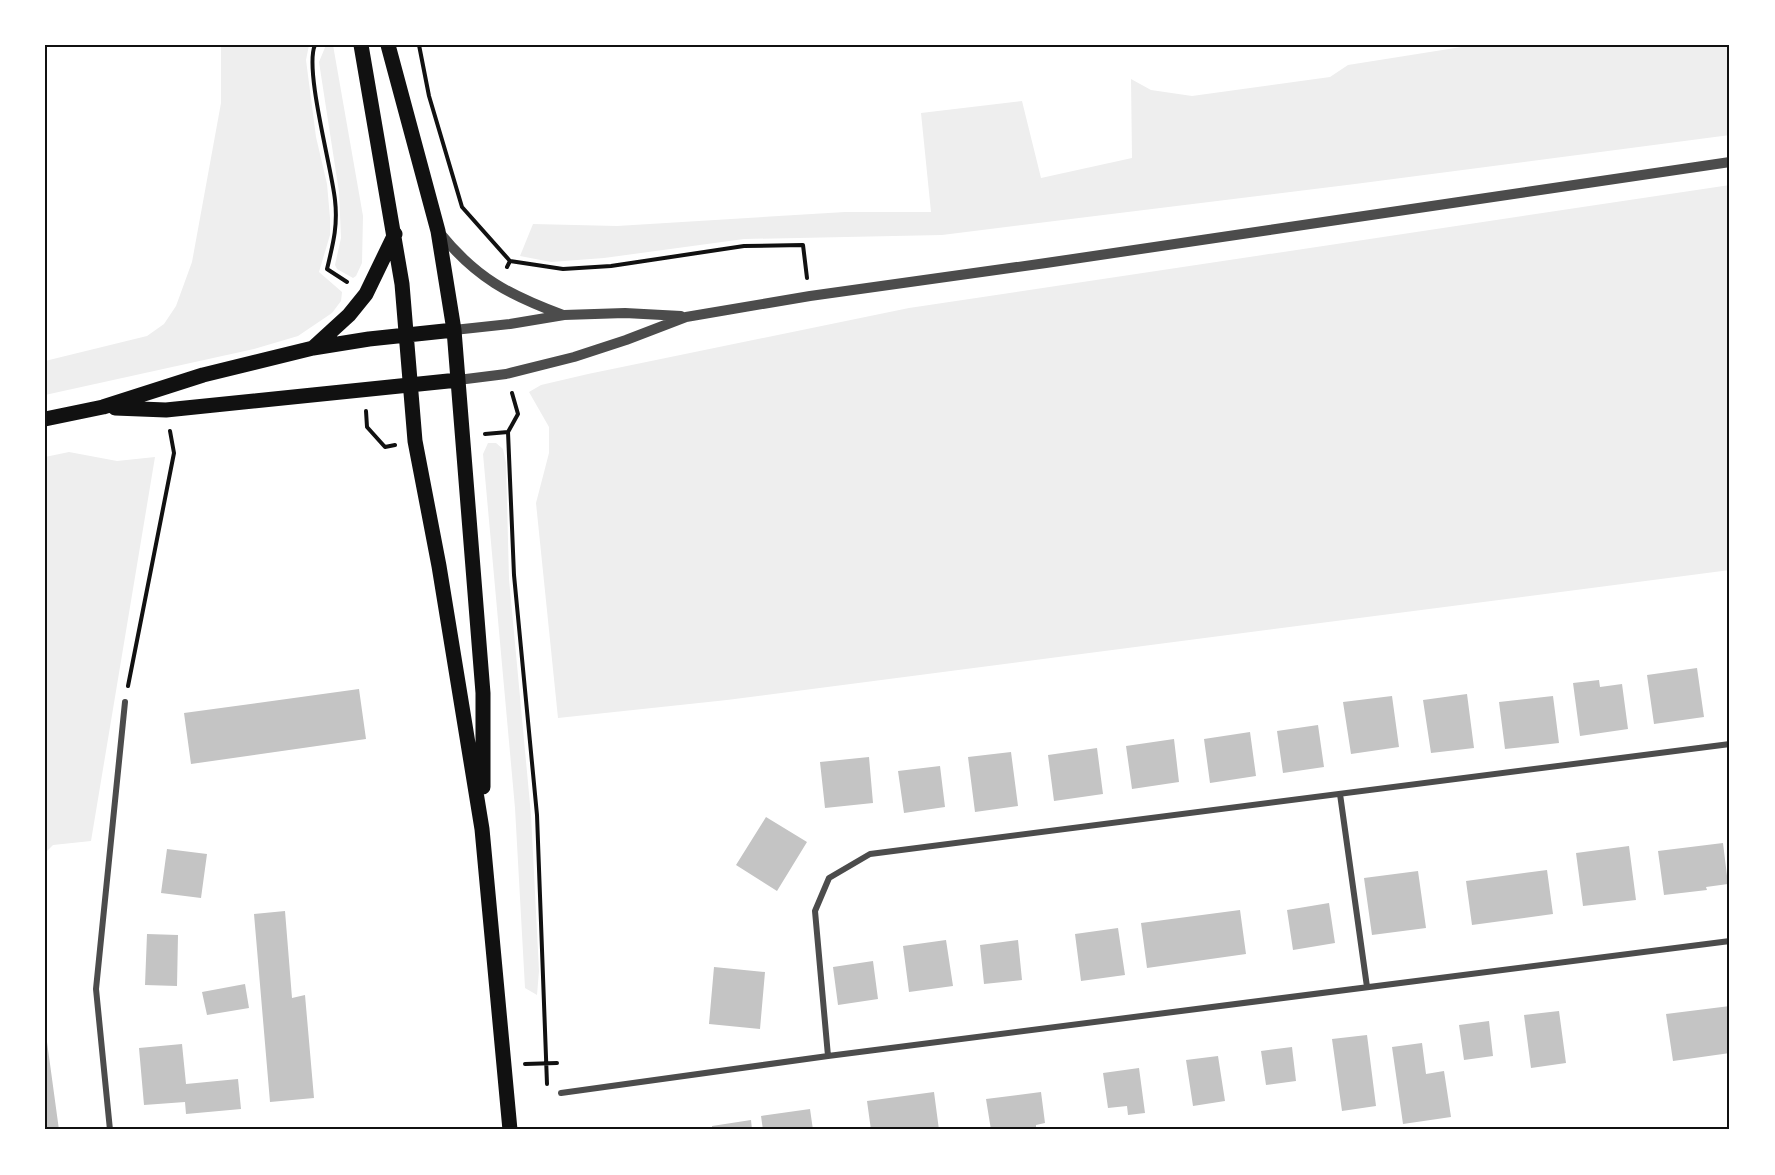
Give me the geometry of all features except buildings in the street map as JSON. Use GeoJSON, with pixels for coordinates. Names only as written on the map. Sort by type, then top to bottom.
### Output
{"type":"FeatureCollection","features":[{"type":"Feature","properties":{"kind":"main road"},"geometry":{"type":"LineString","coordinates":[[361,45],[395,234],[407,335],[415,441],[439,566],[482,829],[510,1130]]}},
{"type":"Feature","properties":{"kind":"main road"},"geometry":{"type":"LineString","coordinates":[[388,45],[438,231],[454,330],[483,693],[482,829]]}},
{"type":"Feature","properties":{"kind":"main road"},"geometry":{"type":"LineString","coordinates":[[313,348],[341,323],[366,294],[395,234]]}},
{"type":"Feature","properties":{"kind":"main road"},"geometry":{"type":"LineString","coordinates":[[45,419],[103,407],[203,375],[313,348],[454,330]]}},
{"type":"Feature","properties":{"kind":"main road"},"geometry":{"type":"LineString","coordinates":[[103,407],[166,410],[458,380]]}},
{"type":"Feature","properties":{"kind":"street"},"geometry":{"type":"LineString","coordinates":[[458,380],[506,374],[574,357],[686,317],[810,296],[1730,162]]}},
{"type":"Feature","properties":{"kind":"street"},"geometry":{"type":"LineString","coordinates":[[438,231],[484,278],[523,299],[564,315]]}},
{"type":"Feature","properties":{"kind":"street"},"geometry":{"type":"LineString","coordinates":[[454,330],[564,315],[625,313],[686,317]]}},
{"type":"Feature","properties":{"kind":"street"},"geometry":{"type":"LineString","coordinates":[[110,1130],[96,989],[125,702]]}},
{"type":"Feature","properties":{"kind":"street"},"geometry":{"type":"LineString","coordinates":[[828,1056],[815,911],[829,878],[870,854],[1730,744]]}},
{"type":"Feature","properties":{"kind":"street"},"geometry":{"type":"LineString","coordinates":[[1340,794],[1367,987]]}},
{"type":"Feature","properties":{"kind":"street"},"geometry":{"type":"LineString","coordinates":[[561,1093],[828,1056],[1730,941]]}},
{"type":"Feature","properties":{"kind":"path"},"geometry":{"type":"LineString","coordinates":[[315,45],[313,66],[316,96],[335,201],[337,232],[327,269],[366,294]]}},
{"type":"Feature","properties":{"kind":"path"},"geometry":{"type":"LineString","coordinates":[[419,45],[429,96],[462,207],[510,261],[563,269],[611,266],[744,246],[803,245],[810,296]]}},
{"type":"Feature","properties":{"kind":"path"},"geometry":{"type":"LineString","coordinates":[[498,286],[510,261]]}},
{"type":"Feature","properties":{"kind":"path"},"geometry":{"type":"LineString","coordinates":[[506,374],[518,414],[508,432],[514,563],[537,815],[547,1095],[561,1093]]}},
{"type":"Feature","properties":{"kind":"path"},"geometry":{"type":"LineString","coordinates":[[125,702],[174,453],[166,410]]}},
{"type":"Feature","properties":{"kind":"path"},"geometry":{"type":"LineString","coordinates":[[505,1065],[557,1063]]}},
{"type":"Feature","properties":{"kind":"shaded area"},"geometry":{"type":"Polygon","coordinates":[[[221,45],[309,45],[306,60],[316,137],[327,184],[330,218],[330,235],[319,272],[342,292],[341,301],[332,313],[298,336],[254,349],[45,395],[45,361],[147,336],[164,324],[176,306],[192,262],[221,103],[221,45]]]}},
{"type":"Feature","properties":{"kind":"shaded area"},"geometry":{"type":"Polygon","coordinates":[[[326,45],[333,45],[363,216],[362,263],[353,278],[337,269],[335,265],[341,238],[339,192],[319,62],[326,45]]]}},
{"type":"Feature","properties":{"kind":"shaded area"},"geometry":{"type":"Polygon","coordinates":[[[1474,45],[1730,45],[1730,135],[942,235],[744,239],[604,258],[551,262],[520,256],[533,224],[617,226],[845,212],[931,212],[921,113],[1022,101],[1041,178],[1132,158],[1131,79],[1151,90],[1192,96],[1330,77],[1348,65],[1474,45]]]}},
{"type":"Feature","properties":{"kind":"shaded area"},"geometry":{"type":"Polygon","coordinates":[[[1730,185],[1730,570],[727,700],[558,718],[536,503],[549,453],[549,427],[529,392],[541,385],[909,308],[1730,185]]]}},
{"type":"Feature","properties":{"kind":"shaded area"},"geometry":{"type":"Polygon","coordinates":[[[488,443],[496,443],[503,449],[506,463],[509,579],[531,815],[539,971],[537,995],[525,988],[515,808],[483,454],[488,443]]]}},
{"type":"Feature","properties":{"kind":"shaded area"},"geometry":{"type":"Polygon","coordinates":[[[69,452],[117,461],[155,457],[91,841],[53,845],[45,853],[45,457],[69,452]]]}}]}
